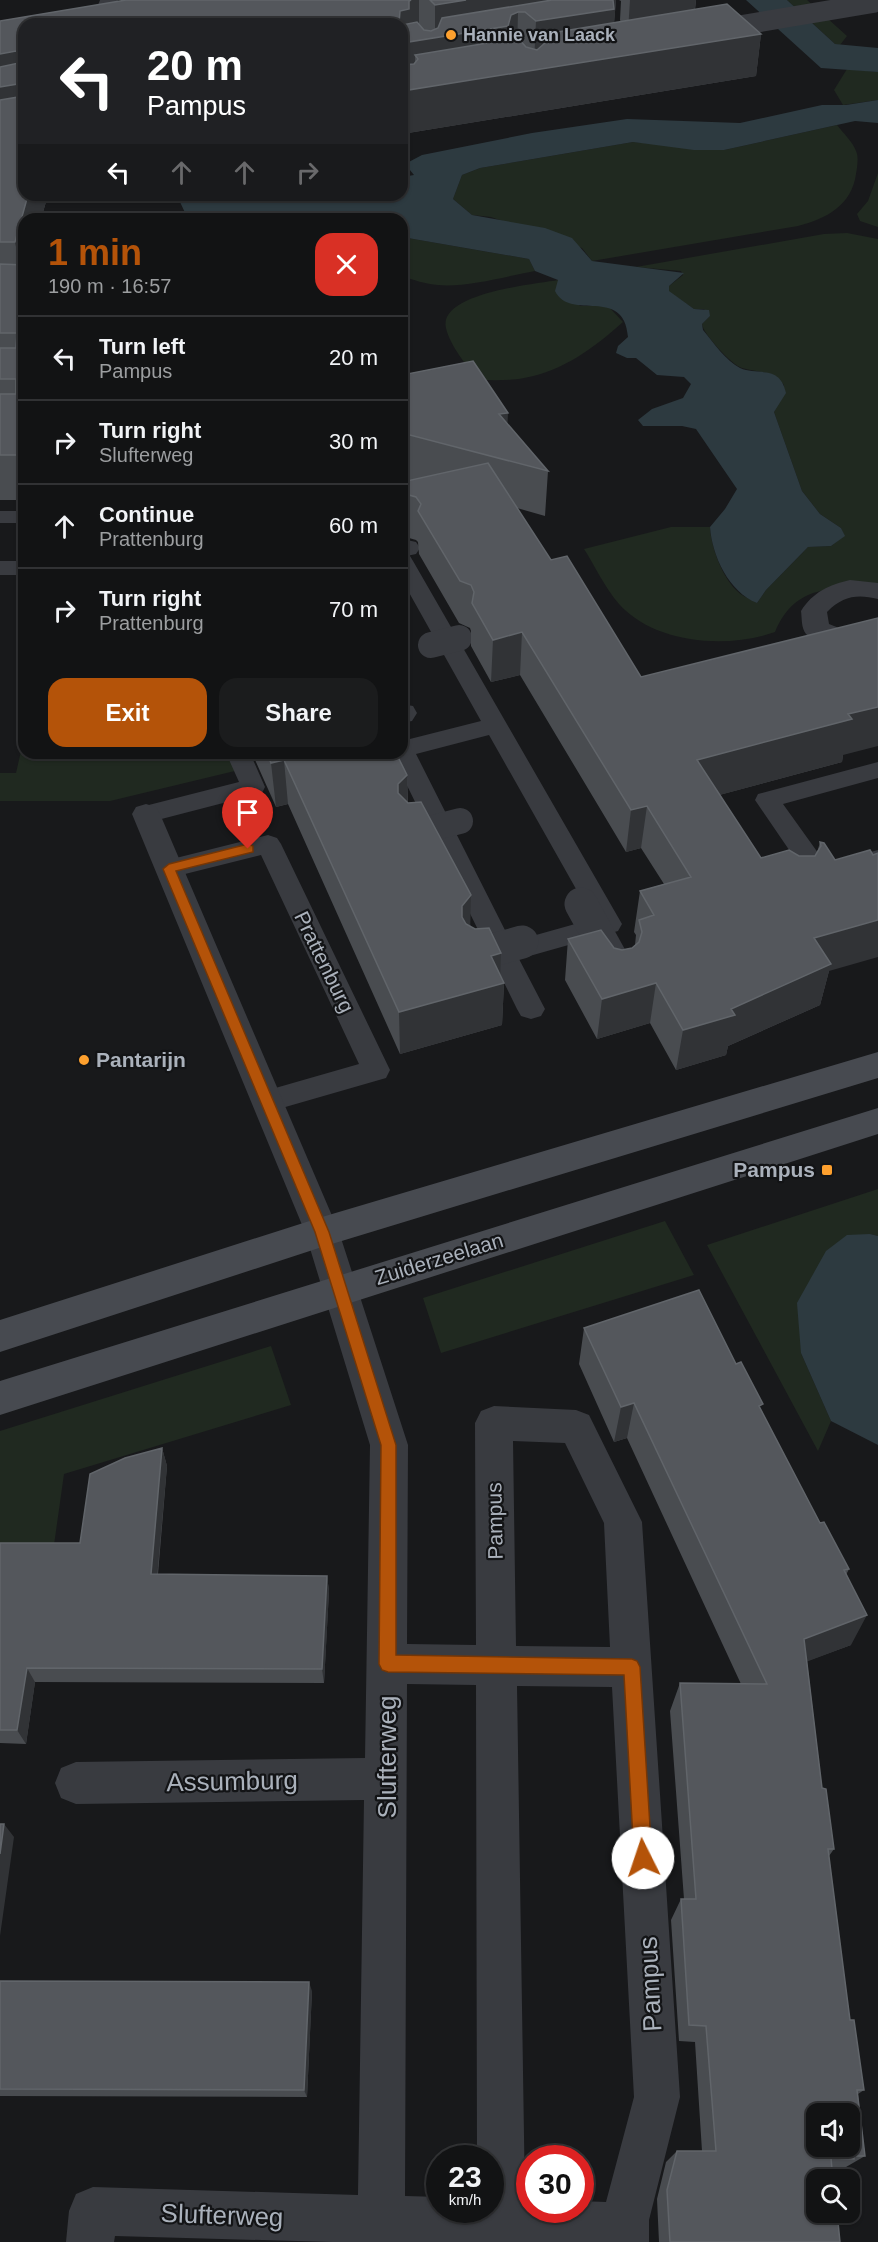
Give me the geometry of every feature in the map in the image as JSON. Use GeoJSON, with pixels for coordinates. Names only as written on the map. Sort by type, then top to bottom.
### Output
{"type":"FeatureCollection","features":[{"type":"Feature","properties":{"kind":"street"},"geometry":{"type":"LineString","coordinates":[[102,18],[109,0]]}},
{"type":"Feature","properties":{"kind":"street"},"geometry":{"type":"LineString","coordinates":[[694,38],[716,30],[875,6]]}},
{"type":"Feature","properties":{"kind":"street"},"geometry":{"type":"LineString","coordinates":[[716,30],[734,46]]}},
{"type":"Feature","properties":{"kind":"street"},"geometry":{"type":"LineString","coordinates":[[878,591],[853,587],[825,597],[814,611],[816,629],[845,642],[869,644],[878,642]]}},
{"type":"Feature","properties":{"kind":"street"},"geometry":{"type":"LineString","coordinates":[[431,645],[459,638]]}},
{"type":"Feature","properties":{"kind":"street"},"geometry":{"type":"LineString","coordinates":[[146,814],[322,1232]]}},
{"type":"Feature","properties":{"kind":"street"},"geometry":{"type":"LineString","coordinates":[[413,833],[460,821]]}},
{"type":"Feature","properties":{"kind":"street"},"geometry":{"type":"LineString","coordinates":[[580,904],[618,972]]}},
{"type":"Feature","properties":{"kind":"street"},"geometry":{"type":"LineString","coordinates":[[0,1336],[322,1232],[878,1065]]}},
{"type":"Feature","properties":{"kind":"street","name":"Zuiderzeelaan"},"geometry":{"type":"LineString","coordinates":[[0,1398],[878,1121]]}},
{"type":"Feature","properties":{"kind":"street","name":"Slufterweg"},"geometry":{"type":"LineString","coordinates":[[90,2242],[93,2211],[382,2231],[389,1445],[338,1290],[322,1232]]}},
{"type":"Feature","properties":{"kind":"street","name":"Pampus"},"geometry":{"type":"LineString","coordinates":[[382,2231],[501,2223],[625,2234],[657,2097],[623,1522],[576,1427],[494,1423],[500,2145]]}},
{"type":"Feature","properties":{"kind":"street"},"geometry":{"type":"LineString","coordinates":[[388,1664],[632,1667]]}},
{"type":"Feature","properties":{"kind":"street","name":"Assumburg"},"geometry":{"type":"LineString","coordinates":[[76,1783],[387,1779]]}},
{"type":"Feature","properties":{"kind":"lane"},"geometry":{"type":"LineString","coordinates":[[694,38],[753,34]]}},
{"type":"Feature","properties":{"kind":"lane"},"geometry":{"type":"LineString","coordinates":[[0,517],[18,517]]}},
{"type":"Feature","properties":{"kind":"lane"},"geometry":{"type":"LineString","coordinates":[[408,560],[495,726],[609,924],[501,950]]}},
{"type":"Feature","properties":{"kind":"lane"},"geometry":{"type":"LineString","coordinates":[[0,568],[18,568]]}},
{"type":"Feature","properties":{"kind":"lane"},"geometry":{"type":"LineString","coordinates":[[408,748],[495,726]]}},
{"type":"Feature","properties":{"kind":"lane"},"geometry":{"type":"LineString","coordinates":[[146,814],[259,785],[242,759]]}},
{"type":"Feature","properties":{"kind":"lane"},"geometry":{"type":"LineString","coordinates":[[406,759],[531,1009]]}},
{"type":"Feature","properties":{"kind":"lane"},"geometry":{"type":"LineString","coordinates":[[878,770],[767,800],[820,875],[878,859]]}},
{"type":"Feature","properties":{"kind":"lane","name":"Prattenburg"},"geometry":{"type":"LineString","coordinates":[[169,869],[268,844],[376,1070],[268,1101]]}},
{"type":"Feature","properties":{"kind":"shaded area"},"geometry":{"type":"Polygon","coordinates":[[[746,0],[787,0],[835,44],[878,48],[878,72],[821,68],[746,0]]]}},
{"type":"Feature","properties":{"kind":"shaded area"},"geometry":{"type":"Polygon","coordinates":[[[787,0],[807,0],[847,36],[840,45],[835,44],[787,0]]]}},
{"type":"Feature","properties":{"kind":"shaded area"},"geometry":{"type":"Polygon","coordinates":[[[847,69],[878,72],[878,100],[843,105],[834,90],[847,69]]]}},
{"type":"Feature","properties":{"kind":"shaded area"},"geometry":{"type":"Polygon","coordinates":[[[878,100],[878,123],[855,121],[724,150],[694,150],[633,142],[480,168],[462,175],[453,199],[472,215],[545,228],[572,238],[592,261],[684,273],[669,286],[669,291],[694,309],[709,310],[710,316],[702,324],[703,330],[720,351],[740,368],[774,374],[779,378],[786,393],[774,412],[802,491],[820,514],[841,528],[845,536],[831,546],[808,547],[766,590],[757,603],[738,591],[730,582],[718,561],[711,538],[710,527],[725,509],[737,489],[696,429],[682,426],[643,426],[638,420],[652,409],[683,398],[691,384],[684,377],[657,375],[636,358],[627,358],[616,353],[618,346],[628,337],[624,321],[617,312],[562,300],[555,291],[558,280],[535,271],[529,259],[408,238],[408,213],[185,213],[180,202],[408,201],[408,176],[414,175],[408,168],[408,162],[422,155],[532,133],[627,119],[740,123],[822,105],[846,105],[878,100]]]}},
{"type":"Feature","properties":{"kind":"shaded area"},"geometry":{"type":"Polygon","coordinates":[[[837,125],[853,144],[857,153],[854,185],[843,202],[828,215],[798,226],[592,261],[582,248],[491,217],[472,215],[453,199],[462,175],[480,168],[633,142],[724,150],[837,125]]]}},
{"type":"Feature","properties":{"kind":"shaded area"},"geometry":{"type":"Polygon","coordinates":[[[878,173],[878,227],[860,221],[857,214],[868,201],[878,173]]]}},
{"type":"Feature","properties":{"kind":"shaded area"},"geometry":{"type":"Polygon","coordinates":[[[847,233],[878,239],[878,587],[831,589],[817,592],[793,605],[775,632],[756,637],[714,641],[672,635],[652,628],[619,604],[584,549],[671,527],[710,527],[715,552],[726,577],[738,592],[757,603],[766,590],[808,547],[831,546],[844,536],[841,528],[820,514],[802,491],[774,412],[784,385],[770,374],[737,366],[719,349],[707,335],[702,324],[710,316],[704,309],[694,309],[669,292],[669,286],[683,275],[681,271],[636,267],[824,234],[847,233]]]}},
{"type":"Feature","properties":{"kind":"shaded area"},"geometry":{"type":"Polygon","coordinates":[[[408,238],[529,259],[535,271],[460,285],[420,282],[408,278],[408,238]]]}},
{"type":"Feature","properties":{"kind":"shaded area"},"geometry":{"type":"Polygon","coordinates":[[[558,280],[580,306],[608,306],[623,322],[601,341],[552,370],[518,379],[477,380],[451,342],[446,328],[448,316],[457,306],[472,298],[491,292],[558,280]]]}},
{"type":"Feature","properties":{"kind":"shaded area"},"geometry":{"type":"Polygon","coordinates":[[[19,759],[234,759],[239,770],[110,801],[0,801],[0,773],[16,773],[19,759]]]}},
{"type":"Feature","properties":{"kind":"shaded area"},"geometry":{"type":"Polygon","coordinates":[[[878,1189],[878,1236],[870,1234],[801,1353],[831,1421],[818,1451],[707,1245],[878,1189]]]}},
{"type":"Feature","properties":{"kind":"shaded area"},"geometry":{"type":"Polygon","coordinates":[[[665,1221],[694,1275],[441,1353],[423,1298],[665,1221]]]}},
{"type":"Feature","properties":{"kind":"shaded area"},"geometry":{"type":"Polygon","coordinates":[[[847,1235],[878,1236],[878,1445],[831,1421],[801,1353],[797,1303],[826,1251],[847,1235]]]}},
{"type":"Feature","properties":{"kind":"shaded area"},"geometry":{"type":"Polygon","coordinates":[[[271,1346],[291,1405],[64,1474],[54,1545],[0,1545],[0,1431],[271,1346]]]}},
{"type":"Feature","properties":{"kind":"building"},"geometry":{"type":"Polygon","coordinates":[[[126,0],[411,0],[409,9],[400,11],[399,18],[18,18],[126,0]]]}},
{"type":"Feature","properties":{"kind":"building"},"geometry":{"type":"Polygon","coordinates":[[[430,0],[466,0],[435,5],[430,0]]]}},
{"type":"Feature","properties":{"kind":"building"},"geometry":{"type":"Polygon","coordinates":[[[552,0],[613,0],[614,9],[536,21],[525,12],[518,12],[511,15],[508,26],[408,42],[408,24],[417,22],[424,30],[431,31],[438,28],[442,18],[552,0]]]}},
{"type":"Feature","properties":{"kind":"building"},"geometry":{"type":"Polygon","coordinates":[[[727,4],[761,34],[408,90],[408,64],[414,64],[418,59],[415,55],[518,38],[526,47],[537,50],[546,42],[546,34],[727,4]]]}},
{"type":"Feature","properties":{"kind":"building"},"geometry":{"type":"Polygon","coordinates":[[[18,18],[18,52],[0,54],[0,21],[18,18]]]}},
{"type":"Feature","properties":{"kind":"building"},"geometry":{"type":"Polygon","coordinates":[[[18,63],[18,84],[0,87],[0,67],[18,63]]]}},
{"type":"Feature","properties":{"kind":"building"},"geometry":{"type":"Polygon","coordinates":[[[18,97],[18,201],[26,201],[23,213],[18,213],[18,231],[15,242],[0,242],[0,100],[18,97]]]}},
{"type":"Feature","properties":{"kind":"building"},"geometry":{"type":"Polygon","coordinates":[[[0,264],[18,265],[18,455],[0,455],[0,394],[16,394],[16,379],[0,379],[0,348],[16,348],[17,333],[0,333],[0,264]]]}},
{"type":"Feature","properties":{"kind":"building"},"geometry":{"type":"Polygon","coordinates":[[[473,361],[508,413],[499,414],[548,471],[408,435],[408,374],[473,361]]]}},
{"type":"Feature","properties":{"kind":"building"},"geometry":{"type":"Polygon","coordinates":[[[488,463],[551,560],[567,556],[641,677],[878,618],[878,707],[848,714],[852,719],[697,760],[761,858],[789,850],[799,856],[815,856],[821,846],[820,842],[824,843],[835,860],[870,850],[873,855],[878,853],[878,920],[814,938],[831,964],[731,1009],[735,1015],[683,1030],[656,983],[602,999],[568,939],[601,930],[614,948],[622,950],[632,948],[639,942],[642,932],[639,920],[654,915],[640,891],[691,877],[647,806],[631,810],[522,632],[493,640],[472,603],[474,592],[471,585],[460,581],[418,511],[421,504],[416,497],[408,493],[408,481],[488,463]]]}},
{"type":"Feature","properties":{"kind":"building"},"geometry":{"type":"Polygon","coordinates":[[[269,759],[399,759],[407,775],[398,784],[398,793],[408,803],[421,802],[471,895],[462,906],[462,917],[466,924],[475,929],[489,928],[501,953],[491,956],[504,983],[399,1012],[284,760],[271,763],[269,759]]]}},
{"type":"Feature","properties":{"kind":"building"},"geometry":{"type":"Polygon","coordinates":[[[699,1290],[736,1364],[741,1362],[763,1404],[759,1406],[820,1523],[824,1522],[849,1569],[844,1570],[867,1615],[804,1639],[822,1788],[826,1789],[834,1849],[828,1849],[850,2020],[854,2020],[864,2090],[857,2090],[859,2103],[806,2103],[806,2157],[854,2157],[854,2159],[831,2158],[832,2169],[806,2169],[806,2223],[838,2223],[840,2242],[670,2242],[667,2190],[677,2151],[716,2151],[706,2026],[689,2025],[681,1899],[696,1899],[680,1683],[767,1684],[634,1403],[621,1407],[584,1328],[699,1290]]]}},
{"type":"Feature","properties":{"kind":"building"},"geometry":{"type":"Polygon","coordinates":[[[162,1448],[151,1574],[327,1576],[322,1669],[27,1668],[17,1730],[0,1730],[0,1543],[80,1543],[90,1474],[125,1458],[162,1448]]]}},
{"type":"Feature","properties":{"kind":"building"},"geometry":{"type":"Polygon","coordinates":[[[0,1824],[4,1824],[0,1854],[0,1824]]]}},
{"type":"Feature","properties":{"kind":"building"},"geometry":{"type":"Polygon","coordinates":[[[0,1981],[309,1982],[304,2090],[0,2089],[0,1981]]]}},
{"type":"Feature","properties":{"kind":"building"},"geometry":{"type":"Polygon","coordinates":[[[860,2115],[865,2156],[860,2156],[860,2115]]]}},
{"type":"Feature","properties":{"kind":"place","name":"Hannie van Laack"},"geometry":{"type":"Point","coordinates":[451,35]}},
{"type":"Feature","properties":{"kind":"place","name":"Pantarijn"},"geometry":{"type":"Point","coordinates":[84,1060]}},
{"type":"Feature","properties":{"kind":"place","name":"Pampus"},"geometry":{"type":"Point","coordinates":[827,1170]}},
{"type":"Feature","properties":{"kind":"route"},"geometry":{"type":"LineString","coordinates":[[248,849],[169,869],[322,1232],[338,1290],[389,1445],[388,1664],[632,1667],[643,1858]]}}]}
